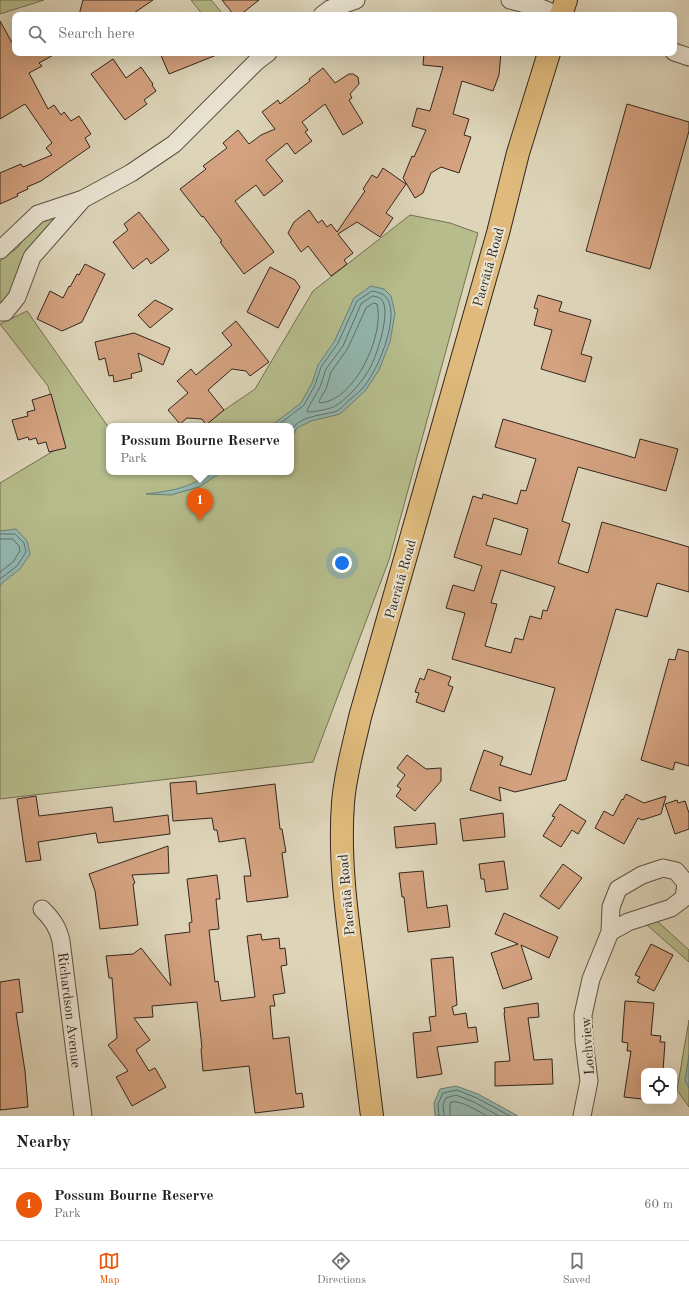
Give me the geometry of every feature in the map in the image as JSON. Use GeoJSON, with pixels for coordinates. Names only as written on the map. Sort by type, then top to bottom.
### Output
{"type":"FeatureCollection","features":[{"type":"Feature","properties":{"kind":"main road"},"geometry":{"type":"LineString","coordinates":[[561,12],[566,0]]}},
{"type":"Feature","properties":{"kind":"main road","name":"Paerātā Road"},"geometry":{"type":"LineString","coordinates":[[372,1116],[343,875],[343,801],[360,717],[498,233],[518,153],[548,56]]}},
{"type":"Feature","properties":{"kind":"street"},"geometry":{"type":"LineString","coordinates":[[326,12],[330,9],[356,0]]}},
{"type":"Feature","properties":{"kind":"street"},"geometry":{"type":"LineString","coordinates":[[510,0],[552,12]]}},
{"type":"Feature","properties":{"kind":"street"},"geometry":{"type":"LineString","coordinates":[[677,53],[689,57]]}},
{"type":"Feature","properties":{"kind":"street"},"geometry":{"type":"LineString","coordinates":[[0,250],[38,214],[84,199],[131,173],[174,144],[256,62],[264,56]]}},
{"type":"Feature","properties":{"kind":"street"},"geometry":{"type":"LineString","coordinates":[[0,312],[5,312],[17,297],[32,258],[84,199]]}},
{"type":"Feature","properties":{"kind":"street","name":"Lochview"},"geometry":{"type":"LineString","coordinates":[[582,1116],[589,1081],[584,1041],[583,1015],[591,979],[610,932],[610,907],[618,889],[642,875],[663,868],[676,871],[688,883],[684,898],[672,908],[628,922],[610,932]]}},
{"type":"Feature","properties":{"kind":"street","name":"Richardson Avenue"},"geometry":{"type":"LineString","coordinates":[[42,909],[51,918],[56,926],[61,941],[83,1116]]}},
{"type":"Feature","properties":{"kind":"green space"},"geometry":{"type":"Polygon","coordinates":[[[0,0],[44,0],[0,14],[0,0]]]}},
{"type":"Feature","properties":{"kind":"green space"},"geometry":{"type":"Polygon","coordinates":[[[191,0],[211,0],[221,12],[201,12],[191,0]]]}},
{"type":"Feature","properties":{"kind":"green space"},"geometry":{"type":"Polygon","coordinates":[[[70,205],[11,294],[0,305],[0,261],[18,247],[36,221],[70,205]]]}},
{"type":"Feature","properties":{"kind":"green space"},"geometry":{"type":"Polygon","coordinates":[[[410,215],[450,223],[478,233],[389,560],[313,762],[0,799],[0,483],[65,444],[48,386],[0,324],[27,311],[106,424],[106,475],[294,475],[294,423],[205,423],[255,389],[313,291],[410,215]]]}},
{"type":"Feature","properties":{"kind":"green space"},"geometry":{"type":"Polygon","coordinates":[[[657,921],[689,950],[689,962],[647,925],[657,921]]]}},
{"type":"Feature","properties":{"kind":"green space"},"geometry":{"type":"Polygon","coordinates":[[[689,1020],[689,1107],[677,1090],[689,1020]]]}},
{"type":"Feature","properties":{"kind":"water"},"geometry":{"type":"Polygon","coordinates":[[[371,286],[384,289],[391,296],[395,313],[390,342],[379,370],[365,391],[340,414],[311,421],[297,428],[294,434],[294,423],[275,423],[301,403],[312,383],[318,365],[334,342],[354,298],[371,286]]]}},
{"type":"Feature","properties":{"kind":"water"},"geometry":{"type":"Polygon","coordinates":[[[206,475],[217,475],[199,487],[171,495],[146,494],[180,488],[196,482],[206,475]]]}},
{"type":"Feature","properties":{"kind":"water"},"geometry":{"type":"Polygon","coordinates":[[[16,529],[27,541],[30,554],[20,569],[0,586],[0,531],[16,529]]]}},
{"type":"Feature","properties":{"kind":"water"},"geometry":{"type":"Polygon","coordinates":[[[689,1055],[689,1088],[685,1081],[689,1055]]]}},
{"type":"Feature","properties":{"kind":"water"},"geometry":{"type":"Polygon","coordinates":[[[456,1086],[478,1094],[518,1116],[435,1116],[434,1103],[440,1089],[456,1086]]]}},
{"type":"Feature","properties":{"kind":"building"},"geometry":{"type":"Polygon","coordinates":[[[83,0],[153,0],[135,12],[80,12],[83,0]]]}},
{"type":"Feature","properties":{"kind":"building"},"geometry":{"type":"Polygon","coordinates":[[[222,0],[259,0],[244,12],[232,12],[222,0]]]}},
{"type":"Feature","properties":{"kind":"building"},"geometry":{"type":"Polygon","coordinates":[[[0,21],[12,43],[12,56],[52,56],[39,63],[42,66],[29,73],[48,109],[54,105],[61,115],[64,112],[71,121],[79,116],[91,134],[85,138],[90,147],[41,181],[27,187],[28,189],[17,194],[18,196],[0,204],[0,173],[21,164],[23,167],[52,155],[46,148],[52,143],[25,104],[0,119],[0,21]]]}},
{"type":"Feature","properties":{"kind":"building"},"geometry":{"type":"Polygon","coordinates":[[[161,56],[214,56],[169,74],[161,56]]]}},
{"type":"Feature","properties":{"kind":"building"},"geometry":{"type":"Polygon","coordinates":[[[424,56],[501,56],[499,75],[493,91],[462,81],[453,114],[469,119],[464,135],[471,137],[459,173],[441,167],[431,173],[423,193],[415,198],[403,178],[412,156],[414,157],[426,130],[412,126],[417,108],[430,111],[443,67],[423,65],[424,56]]]}},
{"type":"Feature","properties":{"kind":"building"},"geometry":{"type":"Polygon","coordinates":[[[113,59],[126,78],[141,67],[156,91],[144,100],[147,104],[125,120],[91,74],[113,59]]]}},
{"type":"Feature","properties":{"kind":"building"},"geometry":{"type":"Polygon","coordinates":[[[323,68],[335,83],[349,74],[353,74],[358,77],[359,84],[350,94],[352,98],[349,100],[363,123],[343,135],[325,104],[302,122],[308,130],[305,132],[312,141],[295,154],[287,143],[266,160],[283,181],[264,196],[256,185],[235,201],[274,252],[244,274],[220,242],[222,241],[180,189],[206,169],[203,166],[227,148],[223,143],[238,130],[249,144],[261,135],[275,129],[262,112],[278,100],[280,104],[310,81],[309,79],[323,68]]]}},
{"type":"Feature","properties":{"kind":"building"},"geometry":{"type":"Polygon","coordinates":[[[627,104],[689,122],[689,131],[650,269],[586,251],[627,104]]]}},
{"type":"Feature","properties":{"kind":"building"},"geometry":{"type":"Polygon","coordinates":[[[383,168],[406,184],[386,213],[393,218],[380,237],[357,222],[338,234],[353,253],[344,260],[347,264],[331,276],[308,246],[301,252],[288,233],[294,222],[309,210],[318,223],[322,220],[327,227],[331,224],[337,232],[365,191],[363,189],[372,175],[377,178],[383,168]]]}},
{"type":"Feature","properties":{"kind":"building"},"geometry":{"type":"Polygon","coordinates":[[[139,212],[169,250],[151,264],[147,258],[133,269],[113,242],[128,230],[124,224],[139,212]]]}},
{"type":"Feature","properties":{"kind":"building"},"geometry":{"type":"Polygon","coordinates":[[[85,264],[105,274],[82,322],[62,331],[37,319],[50,291],[63,298],[69,286],[70,287],[77,274],[79,275],[85,264]]]}},
{"type":"Feature","properties":{"kind":"building"},"geometry":{"type":"Polygon","coordinates":[[[270,267],[295,280],[300,287],[278,328],[247,312],[270,267]]]}},
{"type":"Feature","properties":{"kind":"building"},"geometry":{"type":"Polygon","coordinates":[[[538,295],[562,302],[559,311],[591,320],[581,354],[592,357],[585,382],[541,369],[552,330],[534,325],[538,309],[534,308],[538,295]]]}},
{"type":"Feature","properties":{"kind":"building"},"geometry":{"type":"Polygon","coordinates":[[[155,300],[173,309],[150,328],[138,315],[155,300]]]}},
{"type":"Feature","properties":{"kind":"building"},"geometry":{"type":"Polygon","coordinates":[[[236,321],[269,362],[250,376],[246,371],[232,369],[208,390],[224,410],[208,423],[205,423],[202,419],[187,418],[179,423],[168,410],[188,393],[177,381],[191,369],[196,375],[232,345],[222,333],[236,321]]]}},
{"type":"Feature","properties":{"kind":"building"},"geometry":{"type":"Polygon","coordinates":[[[134,333],[170,348],[163,365],[138,353],[142,371],[131,374],[132,378],[114,382],[113,375],[109,376],[105,358],[99,360],[95,342],[134,333]]]}},
{"type":"Feature","properties":{"kind":"building"},"geometry":{"type":"Polygon","coordinates":[[[51,394],[66,448],[49,452],[46,442],[38,444],[36,438],[29,440],[28,437],[18,440],[12,420],[28,416],[27,412],[35,410],[32,400],[51,394]]]}},
{"type":"Feature","properties":{"kind":"building"},"geometry":{"type":"Polygon","coordinates":[[[503,419],[635,458],[640,439],[678,449],[666,491],[578,467],[562,521],[570,524],[558,563],[588,573],[602,522],[689,547],[689,592],[657,583],[647,617],[616,609],[566,780],[515,792],[499,787],[501,801],[470,790],[484,750],[503,757],[500,765],[531,775],[555,688],[452,659],[465,613],[446,608],[453,585],[474,591],[482,566],[454,557],[473,496],[482,499],[483,494],[517,504],[521,490],[526,491],[536,459],[495,447],[503,419]],[[494,518],[486,545],[521,555],[528,529],[494,518]],[[501,570],[491,603],[497,604],[485,646],[511,653],[515,638],[523,640],[530,616],[541,619],[543,610],[547,611],[555,587],[501,570]]]}},
{"type":"Feature","properties":{"kind":"building"},"geometry":{"type":"Polygon","coordinates":[[[678,649],[689,652],[689,766],[675,762],[673,770],[641,760],[669,659],[675,660],[678,649]]]}},
{"type":"Feature","properties":{"kind":"building"},"geometry":{"type":"Polygon","coordinates":[[[428,669],[451,677],[448,685],[453,687],[444,712],[416,702],[419,693],[415,692],[420,678],[424,680],[428,669]]]}},
{"type":"Feature","properties":{"kind":"building"},"geometry":{"type":"Polygon","coordinates":[[[407,755],[426,769],[441,768],[441,781],[415,811],[396,796],[401,789],[397,786],[405,775],[397,768],[407,755]]]}},
{"type":"Feature","properties":{"kind":"building"},"geometry":{"type":"Polygon","coordinates":[[[196,781],[197,794],[275,784],[280,829],[282,829],[286,852],[282,853],[288,897],[247,902],[244,876],[251,876],[245,838],[219,842],[217,830],[214,830],[212,818],[173,821],[170,783],[196,781]]]}},
{"type":"Feature","properties":{"kind":"building"},"geometry":{"type":"Polygon","coordinates":[[[626,794],[644,803],[666,796],[661,814],[642,820],[638,818],[624,844],[595,828],[604,811],[613,816],[626,794]]]}},
{"type":"Feature","properties":{"kind":"building"},"geometry":{"type":"Polygon","coordinates":[[[36,796],[39,816],[112,807],[114,822],[168,815],[170,834],[98,843],[96,833],[38,842],[41,860],[26,862],[17,799],[36,796]]]}},
{"type":"Feature","properties":{"kind":"building"},"geometry":{"type":"Polygon","coordinates":[[[677,800],[678,803],[685,801],[689,813],[689,829],[675,834],[665,804],[677,800]]]}},
{"type":"Feature","properties":{"kind":"building"},"geometry":{"type":"Polygon","coordinates":[[[560,804],[586,821],[578,834],[572,830],[561,847],[543,836],[555,817],[552,816],[560,804]]]}},
{"type":"Feature","properties":{"kind":"building"},"geometry":{"type":"Polygon","coordinates":[[[503,813],[505,837],[463,841],[460,819],[503,813]]]}},
{"type":"Feature","properties":{"kind":"building"},"geometry":{"type":"Polygon","coordinates":[[[435,823],[437,844],[396,848],[394,827],[435,823]]]}},
{"type":"Feature","properties":{"kind":"building"},"geometry":{"type":"Polygon","coordinates":[[[168,846],[169,873],[132,875],[135,883],[133,884],[138,925],[100,929],[95,891],[89,874],[168,846]]]}},
{"type":"Feature","properties":{"kind":"building"},"geometry":{"type":"Polygon","coordinates":[[[504,861],[508,889],[486,892],[484,879],[481,879],[479,864],[504,861]]]}},
{"type":"Feature","properties":{"kind":"building"},"geometry":{"type":"Polygon","coordinates":[[[563,864],[582,878],[559,909],[540,896],[563,864]]]}},
{"type":"Feature","properties":{"kind":"building"},"geometry":{"type":"Polygon","coordinates":[[[423,871],[427,908],[447,905],[450,927],[408,932],[404,897],[402,897],[399,873],[423,871]]]}},
{"type":"Feature","properties":{"kind":"building"},"geometry":{"type":"Polygon","coordinates":[[[217,875],[220,899],[216,899],[219,929],[209,930],[215,982],[218,981],[221,1001],[255,997],[247,936],[261,934],[262,940],[279,938],[280,949],[285,948],[287,965],[281,966],[285,993],[273,995],[275,1006],[270,1006],[273,1039],[289,1037],[296,1094],[302,1093],[304,1107],[255,1113],[249,1066],[203,1071],[197,1002],[152,1006],[153,1017],[134,1018],[150,1040],[136,1050],[149,1071],[155,1068],[166,1087],[132,1106],[116,1077],[128,1071],[108,1045],[117,1038],[112,978],[109,978],[106,956],[133,954],[141,948],[171,986],[165,935],[190,932],[189,923],[192,922],[187,879],[217,875]]]}},
{"type":"Feature","properties":{"kind":"building"},"geometry":{"type":"Polygon","coordinates":[[[504,913],[558,937],[549,958],[521,945],[532,979],[503,989],[491,953],[518,944],[495,934],[504,913]]]}},
{"type":"Feature","properties":{"kind":"building"},"geometry":{"type":"Polygon","coordinates":[[[651,944],[673,955],[654,991],[637,982],[640,977],[635,975],[651,944]]]}},
{"type":"Feature","properties":{"kind":"building"},"geometry":{"type":"Polygon","coordinates":[[[453,957],[457,1005],[452,1007],[454,1015],[466,1013],[468,1028],[476,1027],[478,1042],[437,1047],[442,1074],[417,1078],[413,1033],[431,1031],[429,1017],[436,1016],[431,959],[453,957]]]}},
{"type":"Feature","properties":{"kind":"building"},"geometry":{"type":"Polygon","coordinates":[[[19,979],[23,1012],[16,1013],[25,1071],[28,1107],[0,1110],[0,982],[19,979]]]}},
{"type":"Feature","properties":{"kind":"building"},"geometry":{"type":"Polygon","coordinates":[[[625,1001],[654,1003],[651,1035],[661,1036],[660,1042],[665,1042],[663,1068],[641,1068],[641,1099],[624,1097],[631,1051],[627,1051],[628,1043],[622,1042],[625,1001]]]}},
{"type":"Feature","properties":{"kind":"building"},"geometry":{"type":"Polygon","coordinates":[[[538,1003],[539,1017],[528,1018],[534,1060],[552,1059],[553,1084],[495,1086],[495,1062],[510,1061],[504,1008],[538,1003]]]}},
{"type":"Feature","properties":{"kind":"place","name":"Possum Bourne Reserve"},"geometry":{"type":"Point","coordinates":[200,521]}}]}
